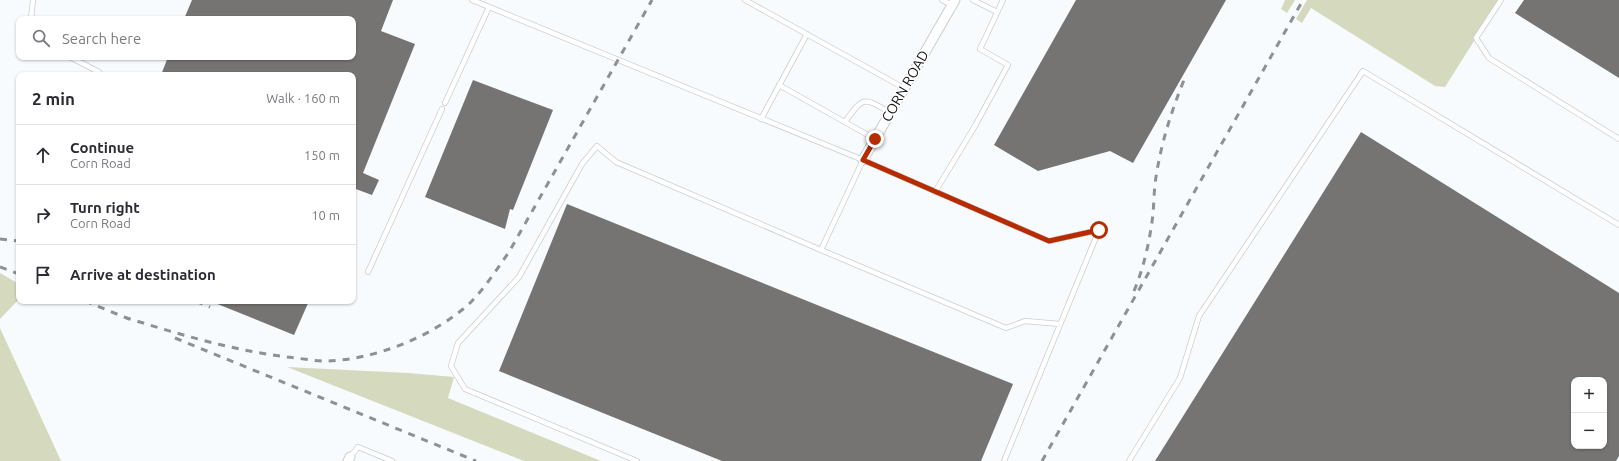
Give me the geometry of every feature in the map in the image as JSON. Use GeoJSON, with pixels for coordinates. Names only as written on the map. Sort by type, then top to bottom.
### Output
{"type":"FeatureCollection","features":[{"type":"Feature","properties":{"kind":"street","name":"CORN ROAD"},"geometry":{"type":"LineString","coordinates":[[863,160],[953,3]]}},
{"type":"Feature","properties":{"kind":"lane"},"geometry":{"type":"LineString","coordinates":[[31,16],[33,0]]}},
{"type":"Feature","properties":{"kind":"lane"},"geometry":{"type":"LineString","coordinates":[[472,0],[863,160],[1049,241],[1099,230],[1004,461]]}},
{"type":"Feature","properties":{"kind":"lane"},"geometry":{"type":"LineString","coordinates":[[745,0],[904,88]]}},
{"type":"Feature","properties":{"kind":"lane"},"geometry":{"type":"LineString","coordinates":[[942,0],[953,3]]}},
{"type":"Feature","properties":{"kind":"lane"},"geometry":{"type":"LineString","coordinates":[[972,0],[997,12]]}},
{"type":"Feature","properties":{"kind":"lane"},"geometry":{"type":"LineString","coordinates":[[935,192],[975,126],[1008,65],[980,49],[1003,0]]}},
{"type":"Feature","properties":{"kind":"lane"},"geometry":{"type":"LineString","coordinates":[[1501,0],[1476,38],[1489,58],[1619,139]]}},
{"type":"Feature","properties":{"kind":"lane"},"geometry":{"type":"LineString","coordinates":[[445,103],[489,7]]}},
{"type":"Feature","properties":{"kind":"lane"},"geometry":{"type":"LineString","coordinates":[[761,119],[807,34]]}},
{"type":"Feature","properties":{"kind":"lane"},"geometry":{"type":"LineString","coordinates":[[76,60],[99,72]]}},
{"type":"Feature","properties":{"kind":"lane"},"geometry":{"type":"LineString","coordinates":[[1129,461],[1180,378],[1199,316],[1363,71],[1619,225]]}},
{"type":"Feature","properties":{"kind":"lane"},"geometry":{"type":"LineString","coordinates":[[779,85],[875,139]]}},
{"type":"Feature","properties":{"kind":"lane"},"geometry":{"type":"LineString","coordinates":[[845,122],[858,105],[866,101],[871,101],[890,113]]}},
{"type":"Feature","properties":{"kind":"lane"},"geometry":{"type":"LineString","coordinates":[[368,272],[442,109]]}},
{"type":"Feature","properties":{"kind":"lane"},"geometry":{"type":"LineString","coordinates":[[637,461],[465,389],[451,366],[458,343],[519,277],[582,164],[597,146],[616,162],[1006,328],[1025,321],[1060,324]]}},
{"type":"Feature","properties":{"kind":"lane"},"geometry":{"type":"LineString","coordinates":[[821,250],[863,160]]}},
{"type":"Feature","properties":{"kind":"lane"},"geometry":{"type":"LineString","coordinates":[[349,459],[358,447],[392,461]]}},
{"type":"Feature","properties":{"kind":"green space"},"geometry":{"type":"Polygon","coordinates":[[[1285,0],[1295,0],[1287,13],[1281,9],[1285,0]]]}},
{"type":"Feature","properties":{"kind":"green space"},"geometry":{"type":"Polygon","coordinates":[[[1307,0],[1500,0],[1445,87],[1435,86],[1311,8],[1302,23],[1296,19],[1307,0]]]}},
{"type":"Feature","properties":{"kind":"green space"},"geometry":{"type":"Polygon","coordinates":[[[0,273],[16,282],[16,302],[0,319],[0,273]]]}},
{"type":"Feature","properties":{"kind":"green space"},"geometry":{"type":"Polygon","coordinates":[[[0,328],[61,461],[0,461],[0,328]]]}},
{"type":"Feature","properties":{"kind":"green space"},"geometry":{"type":"Polygon","coordinates":[[[287,367],[408,373],[454,377],[448,398],[601,461],[524,461],[287,367]]]}},
{"type":"Feature","properties":{"kind":"building"},"geometry":{"type":"Polygon","coordinates":[[[192,0],[393,0],[381,31],[415,44],[363,173],[379,180],[372,195],[356,189],[356,72],[162,72],[167,60],[356,60],[356,16],[185,16],[192,0]]]}},
{"type":"Feature","properties":{"kind":"building"},"geometry":{"type":"Polygon","coordinates":[[[1076,0],[1226,0],[1133,163],[1110,151],[1038,171],[994,145],[1076,0]]]}},
{"type":"Feature","properties":{"kind":"building"},"geometry":{"type":"Polygon","coordinates":[[[1524,0],[1619,0],[1619,78],[1515,13],[1524,0]]]}},
{"type":"Feature","properties":{"kind":"building"},"geometry":{"type":"Polygon","coordinates":[[[473,80],[553,110],[513,210],[510,209],[505,229],[425,197],[473,80]]]}},
{"type":"Feature","properties":{"kind":"building"},"geometry":{"type":"Polygon","coordinates":[[[1361,132],[1619,293],[1619,456],[1616,461],[1155,461],[1361,132]]]}},
{"type":"Feature","properties":{"kind":"building"},"geometry":{"type":"Polygon","coordinates":[[[567,204],[1013,384],[981,461],[722,461],[499,371],[567,204]]]}},
{"type":"Feature","properties":{"kind":"building"},"geometry":{"type":"Polygon","coordinates":[[[217,304],[308,304],[294,335],[217,304]]]}},
{"type":"Feature","properties":{"kind":"railway"},"geometry":{"type":"LineString","coordinates":[[124,317],[225,346],[266,354],[321,361],[345,360],[384,351],[422,336],[439,326],[470,303],[491,278],[509,252],[652,0]]}},
{"type":"Feature","properties":{"kind":"railway"},"geometry":{"type":"LineString","coordinates":[[1042,461],[1303,0]]}},
{"type":"Feature","properties":{"kind":"railway"},"geometry":{"type":"LineString","coordinates":[[1134,291],[1144,263],[1148,243],[1153,214],[1155,182],[1161,152],[1171,116],[1184,80]]}},
{"type":"Feature","properties":{"kind":"railway"},"geometry":{"type":"LineString","coordinates":[[0,239],[16,241]]}},
{"type":"Feature","properties":{"kind":"railway"},"geometry":{"type":"LineString","coordinates":[[0,267],[16,273]]}},
{"type":"Feature","properties":{"kind":"railway"},"geometry":{"type":"LineString","coordinates":[[92,304],[129,319]]}},
{"type":"Feature","properties":{"kind":"railway"},"geometry":{"type":"LineString","coordinates":[[203,304],[210,307]]}},
{"type":"Feature","properties":{"kind":"railway"},"geometry":{"type":"LineString","coordinates":[[175,338],[476,461]]}},
{"type":"Feature","properties":{"kind":"route"},"geometry":{"type":"LineString","coordinates":[[875,139],[863,160],[1049,241],[1099,230]]}}]}
